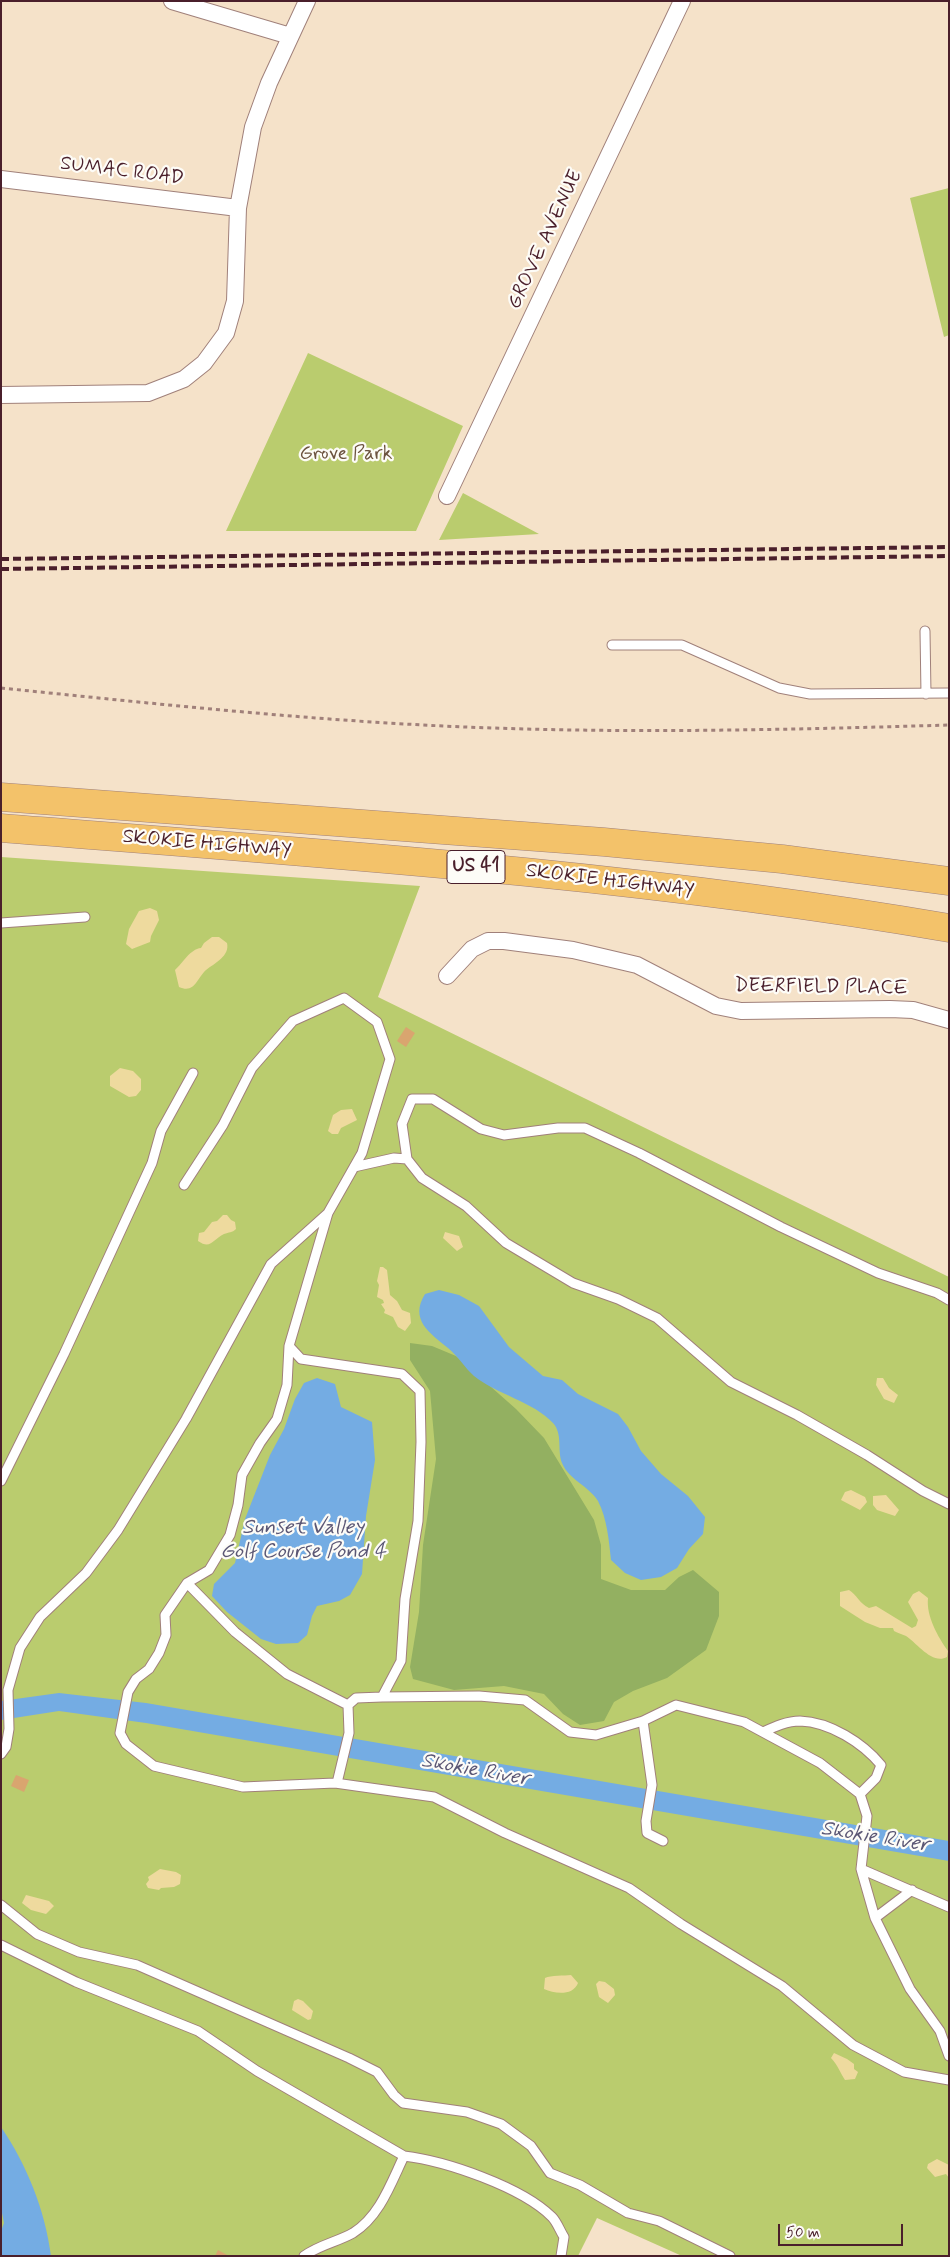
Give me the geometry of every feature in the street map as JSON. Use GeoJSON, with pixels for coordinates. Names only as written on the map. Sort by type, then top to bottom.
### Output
{"type":"FeatureCollection","features":[{"type":"Feature","properties":{"kind":"highway","name":"SKOKIE HIGHWAY"},"geometry":{"type":"LineString","coordinates":[[1,797],[623,844],[791,860],[949,881]]}},
{"type":"Feature","properties":{"kind":"highway","name":"SKOKIE HIGHWAY"},"geometry":{"type":"LineString","coordinates":[[1,828],[442,863],[566,876],[724,895],[949,928]]}},
{"type":"Feature","properties":{"kind":"street"},"geometry":{"type":"LineString","coordinates":[[172,1],[290,36]]}},
{"type":"Feature","properties":{"kind":"street"},"geometry":{"type":"LineString","coordinates":[[1,395],[148,392],[184,378],[204,363],[226,333],[235,301],[238,208],[253,127],[269,82],[307,1]]}},
{"type":"Feature","properties":{"kind":"street","name":"GROVE AVENUE"},"geometry":{"type":"LineString","coordinates":[[447,496],[682,1]]}},
{"type":"Feature","properties":{"kind":"street","name":"SUMAC ROAD"},"geometry":{"type":"LineString","coordinates":[[1,179],[238,208]]}},
{"type":"Feature","properties":{"kind":"street","name":"DEERFIELD PLACE"},"geometry":{"type":"LineString","coordinates":[[447,976],[472,949],[488,941],[504,940],[573,950],[637,966],[716,1006],[741,1010],[913,1010],[949,1020]]}},
{"type":"Feature","properties":{"kind":"lane"},"geometry":{"type":"LineString","coordinates":[[925,631],[926,694]]}},
{"type":"Feature","properties":{"kind":"lane"},"geometry":{"type":"LineString","coordinates":[[612,645],[682,645],[780,688],[810,694],[949,693]]}},
{"type":"Feature","properties":{"kind":"lane"},"geometry":{"type":"LineString","coordinates":[[1,923],[86,917]]}},
{"type":"Feature","properties":{"kind":"lane"},"geometry":{"type":"LineString","coordinates":[[184,1185],[223,1125],[252,1068],[293,1021],[344,998],[377,1022],[390,1059],[362,1153],[328,1213],[288,1346],[287,1384],[277,1419],[260,1443],[242,1475],[238,1505],[230,1535],[209,1570],[187,1584],[165,1615],[166,1635],[159,1653],[149,1669],[136,1679],[128,1692],[120,1733],[126,1744],[154,1766],[243,1787],[337,1783],[434,1797],[505,1833],[629,1888],[681,1924],[782,1986],[853,2045],[904,2072],[949,2080]]}},
{"type":"Feature","properties":{"kind":"lane"},"geometry":{"type":"LineString","coordinates":[[1,1481],[64,1354],[152,1162],[161,1131],[193,1073]]}},
{"type":"Feature","properties":{"kind":"lane"},"geometry":{"type":"LineString","coordinates":[[949,1300],[937,1293],[878,1273],[585,1128],[558,1128],[504,1135],[481,1129],[433,1099],[412,1099],[402,1124],[407,1159],[422,1178],[466,1206],[506,1243],[573,1283],[618,1299],[657,1318],[731,1382],[797,1415],[867,1455],[923,1491],[949,1504]]}},
{"type":"Feature","properties":{"kind":"lane"},"geometry":{"type":"LineString","coordinates":[[354,1167],[394,1158],[407,1159]]}},
{"type":"Feature","properties":{"kind":"lane"},"geometry":{"type":"LineString","coordinates":[[1,1754],[6,1747],[9,1729],[8,1690],[20,1648],[40,1617],[86,1573],[151,1479],[271,1264],[328,1213]]}},
{"type":"Feature","properties":{"kind":"lane"},"geometry":{"type":"LineString","coordinates":[[288,1346],[301,1360],[402,1374],[420,1392],[421,1442],[418,1521],[405,1599],[401,1661],[382,1697]]}},
{"type":"Feature","properties":{"kind":"lane"},"geometry":{"type":"LineString","coordinates":[[187,1584],[235,1632],[287,1674],[348,1705]]}},
{"type":"Feature","properties":{"kind":"lane"},"geometry":{"type":"LineString","coordinates":[[348,1705],[356,1698],[382,1697],[479,1696],[525,1700],[570,1732],[596,1735],[643,1721],[676,1705],[744,1722],[820,1763],[860,1794],[867,1816],[861,1852],[861,1869],[875,1918],[910,1989],[940,2031],[949,2056]]}},
{"type":"Feature","properties":{"kind":"lane"},"geometry":{"type":"LineString","coordinates":[[337,1783],[349,1733],[348,1705]]}},
{"type":"Feature","properties":{"kind":"lane"},"geometry":{"type":"LineString","coordinates":[[643,1721],[652,1785],[646,1821],[647,1833],[663,1841]]}},
{"type":"Feature","properties":{"kind":"lane"},"geometry":{"type":"LineString","coordinates":[[763,1732],[779,1724],[799,1721],[844,1734],[871,1753],[881,1765],[876,1778],[860,1794]]}},
{"type":"Feature","properties":{"kind":"lane"},"geometry":{"type":"LineString","coordinates":[[861,1869],[949,1907]]}},
{"type":"Feature","properties":{"kind":"lane"},"geometry":{"type":"LineString","coordinates":[[875,1918],[912,1890]]}},
{"type":"Feature","properties":{"kind":"lane"},"geometry":{"type":"LineString","coordinates":[[1,1905],[37,1934],[79,1952],[138,1965],[350,2058],[377,2072],[394,2095],[403,2103],[467,2112],[502,2124],[531,2146],[550,2173],[580,2185],[628,2213],[659,2221],[730,2256]]}},
{"type":"Feature","properties":{"kind":"lane"},"geometry":{"type":"LineString","coordinates":[[1,1945],[76,1982],[198,2031],[257,2072],[404,2156],[427,2158],[468,2172],[526,2198],[552,2218],[564,2237],[560,2256]]}},
{"type":"Feature","properties":{"kind":"lane"},"geometry":{"type":"LineString","coordinates":[[304,2256],[314,2248],[352,2233],[369,2220],[404,2156]]}},
{"type":"Feature","properties":{"kind":"path"},"geometry":{"type":"LineString","coordinates":[[1,688],[179,706],[443,726],[663,730],[949,725]]}},
{"type":"Feature","properties":{"kind":"green space"},"geometry":{"type":"Polygon","coordinates":[[[949,188],[949,335],[944,337],[910,198],[949,188]]]}},
{"type":"Feature","properties":{"kind":"green space","name":"Grove Park"},"geometry":{"type":"Polygon","coordinates":[[[308,353],[463,426],[416,531],[226,531],[308,353]]]}},
{"type":"Feature","properties":{"kind":"green space"},"geometry":{"type":"Polygon","coordinates":[[[463,493],[539,534],[439,540],[463,493]]]}},
{"type":"Feature","properties":{"kind":"green space"},"geometry":{"type":"Polygon","coordinates":[[[1,857],[420,886],[378,997],[949,1277],[949,2256],[682,2256],[597,2218],[578,2256],[1,2256],[1,857]]]}},
{"type":"Feature","properties":{"kind":"green space"},"geometry":{"type":"Polygon","coordinates":[[[410,1343],[432,1346],[456,1356],[516,1409],[544,1438],[594,1520],[601,1545],[601,1579],[631,1590],[665,1590],[679,1577],[693,1570],[719,1592],[719,1616],[706,1650],[667,1678],[633,1691],[614,1702],[604,1721],[580,1725],[563,1714],[544,1694],[504,1686],[454,1690],[413,1679],[410,1667],[419,1612],[423,1545],[436,1459],[430,1391],[410,1360],[410,1343]]]}},
{"type":"Feature","properties":{"kind":"sand"},"geometry":{"type":"Polygon","coordinates":[[[150,908],[157,911],[159,920],[150,942],[132,949],[126,944],[129,929],[139,911],[150,908]]]}},
{"type":"Feature","properties":{"kind":"sand"},"geometry":{"type":"Polygon","coordinates":[[[212,937],[219,937],[227,943],[226,952],[203,973],[192,987],[184,989],[179,987],[175,970],[193,951],[201,948],[212,937]]]}},
{"type":"Feature","properties":{"kind":"sand"},"geometry":{"type":"Polygon","coordinates":[[[120,1068],[133,1071],[141,1079],[141,1090],[136,1096],[129,1097],[110,1086],[110,1076],[120,1068]]]}},
{"type":"Feature","properties":{"kind":"sand"},"geometry":{"type":"Polygon","coordinates":[[[352,1109],[357,1120],[341,1128],[338,1134],[332,1134],[328,1131],[333,1115],[341,1110],[352,1109]]]}},
{"type":"Feature","properties":{"kind":"sand"},"geometry":{"type":"Polygon","coordinates":[[[223,1215],[227,1215],[235,1222],[236,1229],[220,1236],[209,1244],[198,1241],[199,1233],[204,1232],[212,1222],[217,1221],[223,1215]]]}},
{"type":"Feature","properties":{"kind":"sand"},"geometry":{"type":"Polygon","coordinates":[[[445,1232],[459,1236],[463,1247],[457,1251],[443,1238],[445,1232]]]}},
{"type":"Feature","properties":{"kind":"sand"},"geometry":{"type":"Polygon","coordinates":[[[380,1267],[387,1270],[390,1295],[397,1301],[402,1310],[410,1313],[411,1323],[405,1331],[398,1327],[393,1317],[384,1313],[385,1310],[381,1304],[384,1303],[383,1300],[377,1297],[379,1285],[377,1281],[380,1267]]]}},
{"type":"Feature","properties":{"kind":"sand"},"geometry":{"type":"Polygon","coordinates":[[[877,1378],[883,1378],[889,1388],[898,1395],[894,1403],[884,1399],[876,1385],[877,1378]]]}},
{"type":"Feature","properties":{"kind":"sand"},"geometry":{"type":"Polygon","coordinates":[[[851,1490],[865,1497],[867,1502],[860,1510],[841,1500],[845,1492],[851,1490]]]}},
{"type":"Feature","properties":{"kind":"sand"},"geometry":{"type":"Polygon","coordinates":[[[886,1495],[899,1510],[895,1516],[877,1510],[873,1505],[873,1496],[886,1495]]]}},
{"type":"Feature","properties":{"kind":"sand"},"geometry":{"type":"Polygon","coordinates":[[[849,1590],[869,1608],[876,1606],[912,1628],[916,1626],[918,1620],[908,1602],[913,1594],[919,1591],[928,1598],[931,1619],[948,1651],[947,1657],[941,1659],[930,1656],[906,1636],[894,1631],[893,1628],[880,1628],[865,1622],[840,1606],[840,1592],[849,1590]]]}},
{"type":"Feature","properties":{"kind":"sand"},"geometry":{"type":"Polygon","coordinates":[[[160,1869],[176,1872],[181,1875],[180,1884],[159,1890],[148,1888],[146,1884],[149,1880],[148,1877],[160,1869]]]}},
{"type":"Feature","properties":{"kind":"sand"},"geometry":{"type":"Polygon","coordinates":[[[26,1895],[49,1901],[54,1906],[46,1914],[31,1910],[22,1903],[26,1895]]]}},
{"type":"Feature","properties":{"kind":"sand"},"geometry":{"type":"Polygon","coordinates":[[[571,1975],[578,1983],[572,1990],[558,1993],[544,1989],[545,1978],[571,1975]]]}},
{"type":"Feature","properties":{"kind":"sand"},"geometry":{"type":"Polygon","coordinates":[[[599,1981],[605,1982],[614,1989],[615,1995],[608,2003],[599,1997],[596,1984],[599,1981]]]}},
{"type":"Feature","properties":{"kind":"sand"},"geometry":{"type":"Polygon","coordinates":[[[298,1999],[303,2001],[313,2011],[311,2019],[308,2020],[292,2010],[294,2001],[298,1999]]]}},
{"type":"Feature","properties":{"kind":"sand"},"geometry":{"type":"Polygon","coordinates":[[[834,2053],[854,2064],[854,2069],[858,2072],[855,2079],[845,2080],[831,2058],[834,2053]]]}},
{"type":"Feature","properties":{"kind":"sand"},"geometry":{"type":"Polygon","coordinates":[[[937,2159],[949,2165],[949,2178],[946,2174],[935,2177],[927,2168],[928,2164],[937,2159]]]}},
{"type":"Feature","properties":{"kind":"water"},"geometry":{"type":"Polygon","coordinates":[[[439,1290],[459,1295],[479,1306],[509,1347],[543,1376],[562,1380],[578,1394],[618,1414],[628,1427],[641,1451],[661,1474],[688,1496],[705,1517],[703,1534],[689,1549],[677,1568],[661,1577],[641,1580],[625,1573],[611,1560],[604,1515],[598,1501],[590,1491],[574,1479],[565,1469],[561,1458],[558,1432],[553,1423],[536,1409],[493,1388],[474,1376],[452,1351],[429,1331],[420,1319],[419,1311],[425,1294],[439,1290]]]}},
{"type":"Feature","properties":{"kind":"water","name":"Sunset Valley Golf Course Pond 4"},"geometry":{"type":"Polygon","coordinates":[[[317,1378],[335,1384],[341,1407],[372,1422],[375,1460],[366,1516],[362,1574],[350,1595],[339,1601],[317,1606],[307,1635],[298,1643],[276,1644],[261,1639],[227,1612],[212,1596],[214,1584],[235,1563],[245,1519],[270,1455],[284,1429],[295,1399],[304,1383],[317,1378]]]}},
{"type":"Feature","properties":{"kind":"water","name":"Skokie River"},"geometry":{"type":"Polygon","coordinates":[[[59,1693],[146,1703],[949,1841],[949,1861],[146,1723],[59,1711],[1,1720],[1,1701],[59,1693]]]}},
{"type":"Feature","properties":{"kind":"water"},"geometry":{"type":"Polygon","coordinates":[[[1,2127],[19,2157],[34,2188],[51,2256],[1,2256],[1,2231],[4,2223],[1,2208],[1,2127]]]}},
{"type":"Feature","properties":{"kind":"building"},"geometry":{"type":"Polygon","coordinates":[[[406,1027],[415,1033],[406,1047],[397,1041],[406,1027]]]}},
{"type":"Feature","properties":{"kind":"building"},"geometry":{"type":"Polygon","coordinates":[[[16,1775],[29,1780],[24,1792],[11,1786],[16,1775]]]}},
{"type":"Feature","properties":{"kind":"building"},"geometry":{"type":"Polygon","coordinates":[[[218,2250],[229,2256],[215,2256],[218,2250]]]}},
{"type":"Feature","properties":{"kind":"railway"},"geometry":{"type":"LineString","coordinates":[[1,559],[949,547]]}},
{"type":"Feature","properties":{"kind":"railway"},"geometry":{"type":"LineString","coordinates":[[1,569],[949,556]]}}]}
